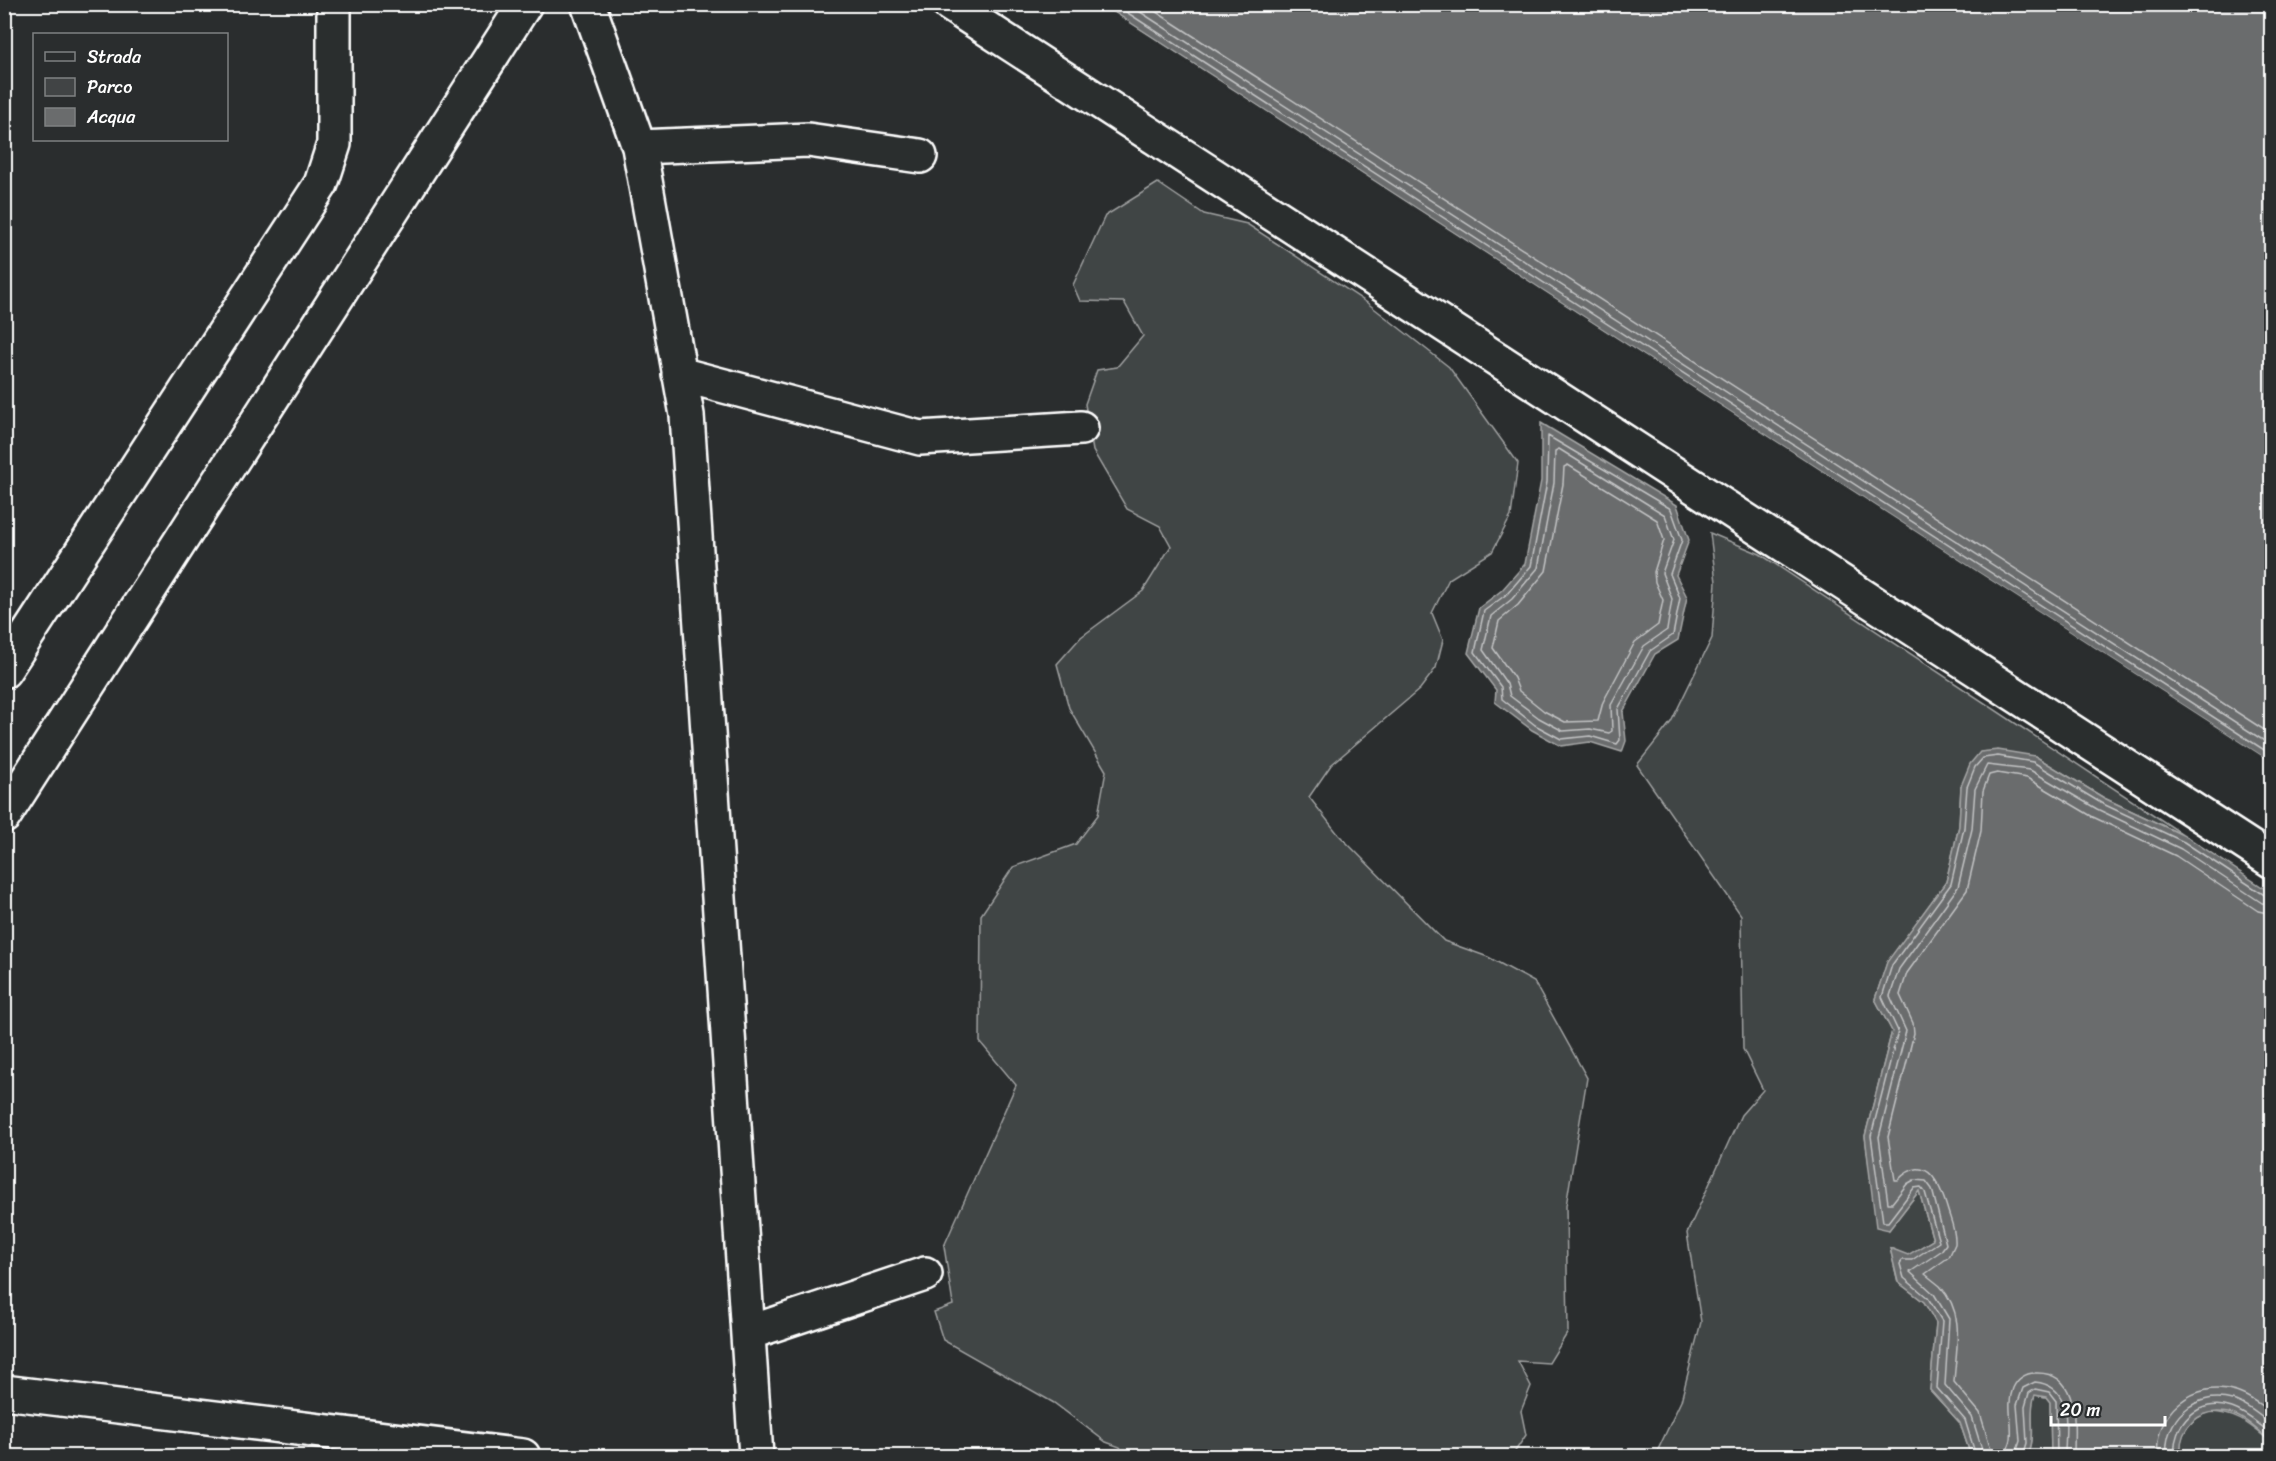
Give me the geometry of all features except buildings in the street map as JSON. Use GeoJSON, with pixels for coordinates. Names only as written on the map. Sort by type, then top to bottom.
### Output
{"type":"FeatureCollection","features":[{"type":"Feature","properties":{"kind":"lane"},"geometry":{"type":"LineString","coordinates":[[4,671],[321,184],[334,144],[334,4]]}},
{"type":"Feature","properties":{"kind":"lane"},"geometry":{"type":"LineString","coordinates":[[4,816],[525,4]]}},
{"type":"Feature","properties":{"kind":"lane"},"geometry":{"type":"LineString","coordinates":[[588,4],[639,147],[687,415],[756,1456]]}},
{"type":"Feature","properties":{"kind":"lane"},"geometry":{"type":"LineString","coordinates":[[949,4],[2271,861]]}},
{"type":"Feature","properties":{"kind":"lane"},"geometry":{"type":"LineString","coordinates":[[639,147],[808,140],[920,156]]}},
{"type":"Feature","properties":{"kind":"lane"},"geometry":{"type":"LineString","coordinates":[[679,374],[920,438],[1081,428]]}},
{"type":"Feature","properties":{"kind":"lane"},"geometry":{"type":"LineString","coordinates":[[748,1333],[925,1274]]}},
{"type":"Feature","properties":{"kind":"lane"},"geometry":{"type":"LineString","coordinates":[[4,1392],[523,1456]]}},
{"type":"Feature","properties":{"kind":"green space"},"geometry":{"type":"Polygon","coordinates":[[[1158,183],[1204,214],[1247,224],[1366,302],[1449,367],[1518,463],[1511,516],[1492,552],[1449,579],[1432,613],[1443,640],[1436,668],[1420,689],[1331,765],[1309,797],[1338,834],[1444,941],[1488,957],[1534,982],[1587,1078],[1566,1206],[1568,1332],[1549,1363],[1518,1361],[1531,1386],[1521,1411],[1526,1435],[1512,1456],[1124,1456],[1120,1447],[1106,1442],[1054,1403],[943,1340],[934,1312],[953,1305],[944,1246],[1016,1085],[980,1042],[981,915],[1013,867],[1076,844],[1098,815],[1106,771],[1069,708],[1057,664],[1081,637],[1143,591],[1171,546],[1160,526],[1127,509],[1093,451],[1085,404],[1097,370],[1117,367],[1143,336],[1124,302],[1080,301],[1073,285],[1105,216],[1158,183]]]}},
{"type":"Feature","properties":{"kind":"green space"},"geometry":{"type":"Polygon","coordinates":[[[1710,533],[1760,554],[2187,837],[2104,798],[2035,756],[1961,786],[1959,826],[1946,882],[1887,963],[1875,999],[1892,1031],[1865,1136],[1871,1180],[1889,1230],[1919,1191],[1933,1240],[1908,1256],[1890,1248],[1898,1282],[1924,1302],[1936,1323],[1930,1390],[1960,1423],[1971,1456],[1655,1456],[1681,1401],[1701,1322],[1687,1233],[1741,1115],[1763,1090],[1743,1049],[1741,915],[1637,765],[1671,722],[1712,638],[1716,582],[1710,533]]]}},
{"type":"Feature","properties":{"kind":"green space"},"geometry":{"type":"Polygon","coordinates":[[[2034,1395],[2046,1397],[2050,1402],[2051,1456],[2027,1456],[2032,1441],[2034,1395]]]}},
{"type":"Feature","properties":{"kind":"green space"},"geometry":{"type":"Polygon","coordinates":[[[2210,1412],[2236,1417],[2250,1425],[2271,1442],[2271,1456],[2181,1456],[2181,1441],[2186,1428],[2196,1419],[2210,1412]]]}},
{"type":"Feature","properties":{"kind":"water"},"geometry":{"type":"Polygon","coordinates":[[[1103,5],[2271,5],[2271,762],[1103,5]]]}},
{"type":"Feature","properties":{"kind":"water"},"geometry":{"type":"Polygon","coordinates":[[[1541,423],[1677,505],[1689,540],[1676,575],[1687,597],[1678,640],[1655,654],[1623,712],[1626,741],[1622,752],[1590,742],[1561,746],[1532,730],[1495,702],[1496,690],[1468,653],[1479,608],[1502,590],[1525,564],[1541,481],[1541,423]]]}},
{"type":"Feature","properties":{"kind":"water"},"geometry":{"type":"Polygon","coordinates":[[[1998,750],[2035,756],[2104,798],[2187,837],[2271,893],[2271,1442],[2240,1417],[2218,1412],[2208,1413],[2192,1422],[2183,1437],[2181,1456],[2051,1456],[2050,1402],[2046,1397],[2035,1395],[2032,1411],[2032,1441],[2027,1456],[1971,1456],[1960,1423],[1930,1390],[1936,1323],[1924,1302],[1898,1282],[1890,1248],[1908,1255],[1933,1240],[1919,1191],[1889,1230],[1876,1227],[1865,1136],[1892,1031],[1875,999],[1887,962],[1946,882],[1959,826],[1961,786],[1970,764],[1980,752],[1998,750]]]}},
{"type":"Feature","properties":{"kind":"pier"},"geometry":{"type":"Polygon","coordinates":[[[1100,4],[2271,762],[2272,765],[1101,7],[1100,4]]]}}]}
